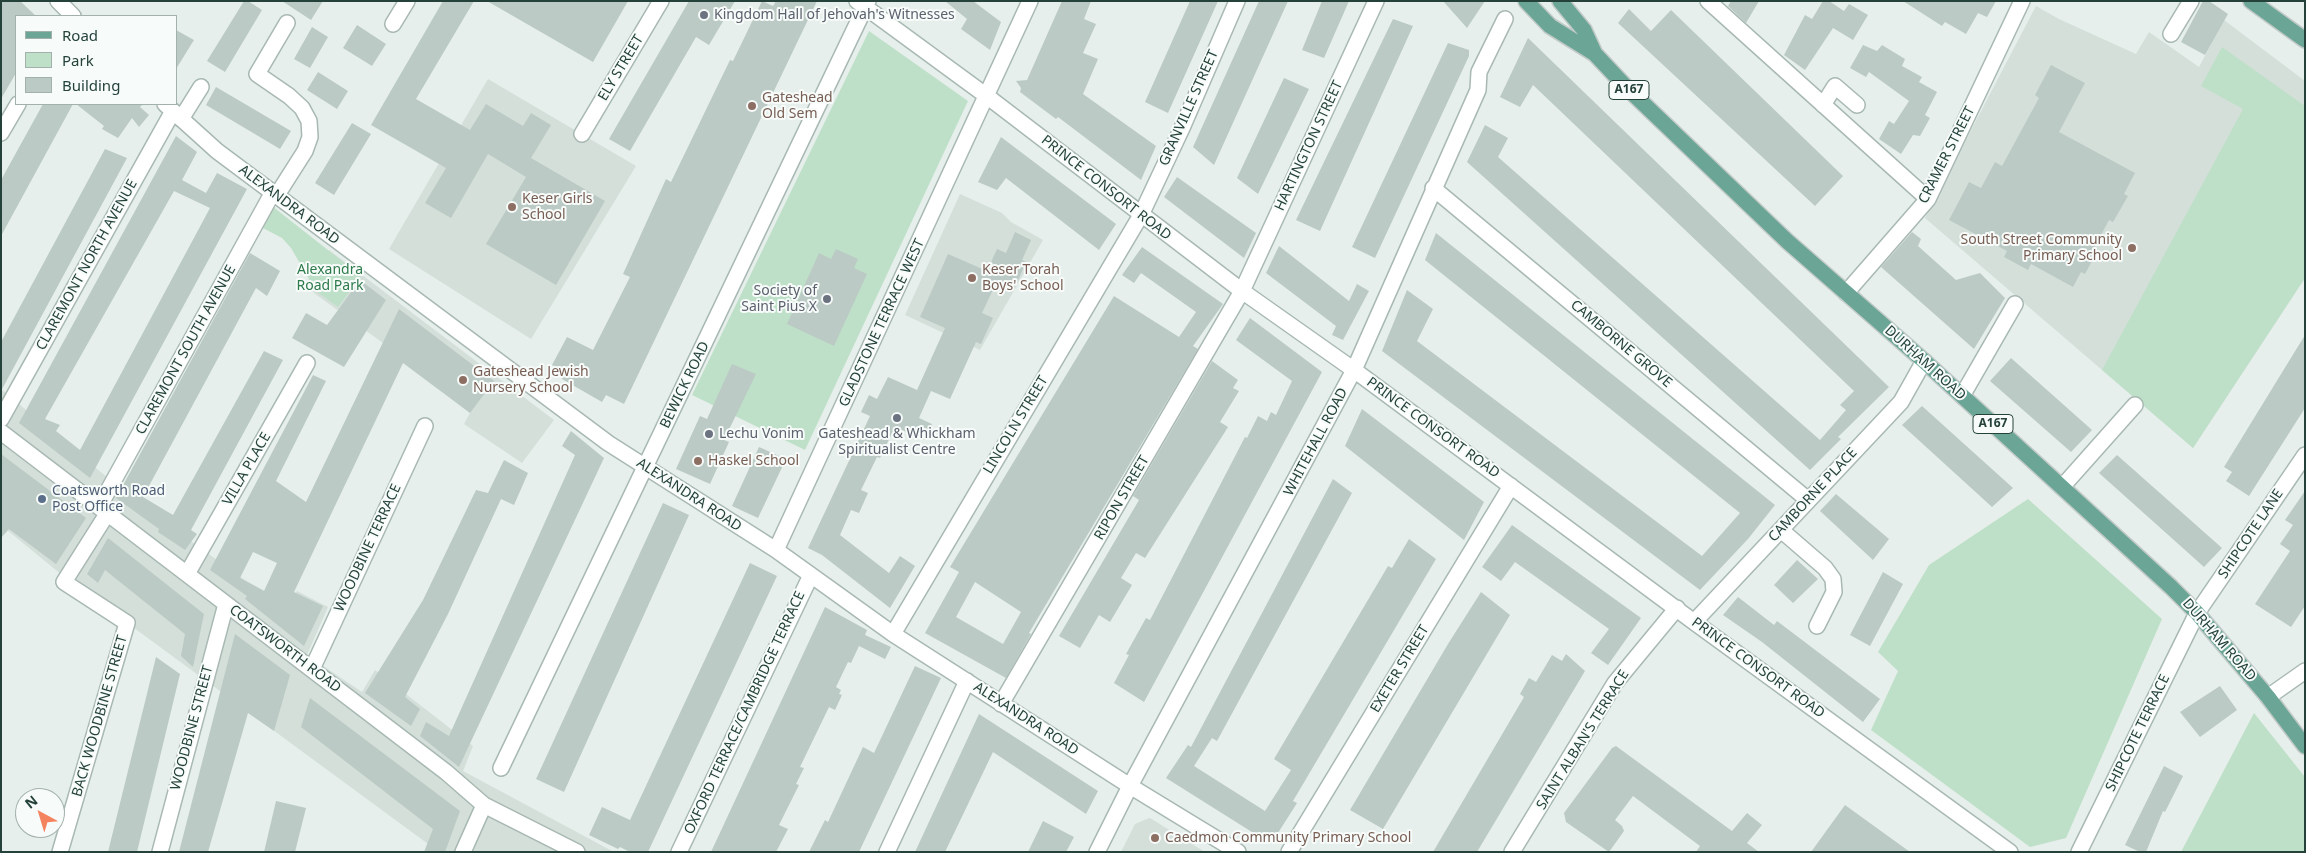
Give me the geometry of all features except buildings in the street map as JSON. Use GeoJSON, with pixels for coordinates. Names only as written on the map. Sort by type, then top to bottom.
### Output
{"type":"FeatureCollection","features":[{"type":"Feature","properties":{"kind":"main road","name":"A167"},"geometry":{"type":"LineString","coordinates":[[1526,1],[1550,26],[1595,54]]}},
{"type":"Feature","properties":{"kind":"main road","name":"A167"},"geometry":{"type":"LineString","coordinates":[[1560,1],[1584,30],[1595,54]]}},
{"type":"Feature","properties":{"kind":"main road"},"geometry":{"type":"LineString","coordinates":[[2252,1],[2305,40]]}},
{"type":"Feature","properties":{"kind":"main road","name":"DURHAM ROAD"},"geometry":{"type":"LineString","coordinates":[[1595,54],[1626,87],[1786,241],[1924,361],[2171,587],[2197,613],[2268,698],[2305,746]]}},
{"type":"Feature","properties":{"kind":"street"},"geometry":{"type":"LineString","coordinates":[[58,1],[72,15]]}},
{"type":"Feature","properties":{"kind":"street"},"geometry":{"type":"LineString","coordinates":[[394,24],[407,1]]}},
{"type":"Feature","properties":{"kind":"street","name":"ELY STREET"},"geometry":{"type":"LineString","coordinates":[[582,134],[661,1]]}},
{"type":"Feature","properties":{"kind":"street","name":"GLADSTONE TERRACE WEST"},"geometry":{"type":"LineString","coordinates":[[776,550],[988,97],[1030,1]]}},
{"type":"Feature","properties":{"kind":"street","name":"GRANVILLE STREET"},"geometry":{"type":"LineString","coordinates":[[1140,215],[1182,128],[1237,1]]}},
{"type":"Feature","properties":{"kind":"street","name":"HARTINGTON STREET"},"geometry":{"type":"LineString","coordinates":[[1242,291],[1376,1]]}},
{"type":"Feature","properties":{"kind":"street"},"geometry":{"type":"LineString","coordinates":[[1708,1],[1928,199]]}},
{"type":"Feature","properties":{"kind":"street","name":"CRAMER STREET"},"geometry":{"type":"LineString","coordinates":[[1846,293],[1928,199],[2022,1]]}},
{"type":"Feature","properties":{"kind":"street"},"geometry":{"type":"LineString","coordinates":[[2171,34],[2191,1]]}},
{"type":"Feature","properties":{"kind":"street","name":"PRINCE CONSORT ROAD"},"geometry":{"type":"LineString","coordinates":[[863,3],[1242,291],[1354,370],[1694,622],[2010,852]]}},
{"type":"Feature","properties":{"kind":"street","name":"BEWICK ROAD"},"geometry":{"type":"LineString","coordinates":[[501,768],[863,3]]}},
{"type":"Feature","properties":{"kind":"street","name":"WHITEHALL ROAD"},"geometry":{"type":"LineString","coordinates":[[1098,852],[1130,786],[1354,370],[1478,90],[1479,72],[1505,19]]}},
{"type":"Feature","properties":{"kind":"street","name":"CLAREMONT SOUTH AVENUE"},"geometry":{"type":"LineString","coordinates":[[64,582],[251,230],[305,151],[310,137],[309,121],[302,108],[289,96],[257,74],[287,23]]}},
{"type":"Feature","properties":{"kind":"street","name":"CLAREMONT NORTH AVENUE"},"geometry":{"type":"LineString","coordinates":[[1,419],[173,111],[201,86]]}},
{"type":"Feature","properties":{"kind":"street"},"geometry":{"type":"LineString","coordinates":[[1823,105],[1835,86],[1857,105]]}},
{"type":"Feature","properties":{"kind":"street"},"geometry":{"type":"LineString","coordinates":[[1,133],[17,105]]}},
{"type":"Feature","properties":{"kind":"street","name":"ALEXANDRA ROAD"},"geometry":{"type":"LineString","coordinates":[[173,111],[218,152],[552,403],[645,467],[776,550],[892,634],[1130,786],[1238,852]]}},
{"type":"Feature","properties":{"kind":"street","name":"CAMBORNE GROVE"},"geometry":{"type":"LineString","coordinates":[[1434,188],[1808,500]]}},
{"type":"Feature","properties":{"kind":"street","name":"LINCOLN STREET"},"geometry":{"type":"LineString","coordinates":[[892,634],[1140,215]]}},
{"type":"Feature","properties":{"kind":"street","name":"RIPON STREET"},"geometry":{"type":"LineString","coordinates":[[1001,704],[1242,291]]}},
{"type":"Feature","properties":{"kind":"street"},"geometry":{"type":"LineString","coordinates":[[1962,396],[2015,304]]}},
{"type":"Feature","properties":{"kind":"street","name":"CAMBORNE PLACE"},"geometry":{"type":"LineString","coordinates":[[1694,622],[1901,402],[1924,361]]}},
{"type":"Feature","properties":{"kind":"street","name":"VILLA PLACE"},"geometry":{"type":"LineString","coordinates":[[187,574],[307,363]]}},
{"type":"Feature","properties":{"kind":"street"},"geometry":{"type":"LineString","coordinates":[[2062,487],[2134,405]]}},
{"type":"Feature","properties":{"kind":"street","name":"WOODBINE TERRACE"},"geometry":{"type":"LineString","coordinates":[[312,669],[425,426]]}},
{"type":"Feature","properties":{"kind":"street","name":"COATSWORTH ROAD"},"geometry":{"type":"LineString","coordinates":[[1,432],[446,772],[484,805],[577,852]]}},
{"type":"Feature","properties":{"kind":"street","name":"SHIPCOTE LANE"},"geometry":{"type":"LineString","coordinates":[[2197,613],[2305,455]]}},
{"type":"Feature","properties":{"kind":"street","name":"EXETER STREET"},"geometry":{"type":"LineString","coordinates":[[1289,852],[1511,486]]}},
{"type":"Feature","properties":{"kind":"street"},"geometry":{"type":"LineString","coordinates":[[1781,530],[1825,568],[1833,579],[1834,592],[1817,626]]}},
{"type":"Feature","properties":{"kind":"street","name":"OXFORD TERRACE/CAMBRIDGE TERRACE"},"geometry":{"type":"LineString","coordinates":[[679,852],[811,575]]}},
{"type":"Feature","properties":{"kind":"street","name":"BACK WOODBINE STREET"},"geometry":{"type":"LineString","coordinates":[[60,852],[126,622],[64,582]]}},
{"type":"Feature","properties":{"kind":"street","name":"WOODBINE STREET"},"geometry":{"type":"LineString","coordinates":[[160,852],[213,645],[226,604]]}},
{"type":"Feature","properties":{"kind":"street","name":"SAINT ALBAN'S TERRACE"},"geometry":{"type":"LineString","coordinates":[[1512,852],[1615,683],[1676,608]]}},
{"type":"Feature","properties":{"kind":"street","name":"SHIPCOTE TERRACE"},"geometry":{"type":"LineString","coordinates":[[2079,852],[2197,613]]}},
{"type":"Feature","properties":{"kind":"street"},"geometry":{"type":"LineString","coordinates":[[2268,698],[2305,671]]}},
{"type":"Feature","properties":{"kind":"street"},"geometry":{"type":"LineString","coordinates":[[887,852],[967,681]]}},
{"type":"Feature","properties":{"kind":"street"},"geometry":{"type":"LineString","coordinates":[[463,852],[484,805]]}},
{"type":"Feature","properties":{"kind":"shaded area","name":"South Street Community Primary School"},"geometry":{"type":"Polygon","coordinates":[[[2036,6],[2059,19],[2136,54],[2149,32],[2199,67],[2224,20],[2305,81],[2305,278],[2193,448],[1925,218],[2036,6]]]}},
{"type":"Feature","properties":{"kind":"shaded area","name":"Keser Girls School"},"geometry":{"type":"Polygon","coordinates":[[[488,79],[636,166],[531,339],[389,249],[488,79]]]}},
{"type":"Feature","properties":{"kind":"shaded area","name":"Keser Torah Boys' School"},"geometry":{"type":"Polygon","coordinates":[[[960,194],[1002,213],[1011,222],[1043,240],[980,350],[905,315],[960,194]]]}},
{"type":"Feature","properties":{"kind":"shaded area","name":"Gateshead Jewish Nursery School"},"geometry":{"type":"Polygon","coordinates":[[[329,250],[554,420],[522,463],[464,424],[470,413],[383,343],[314,293],[307,282],[329,250]]]}},
{"type":"Feature","properties":{"kind":"shaded area"},"geometry":{"type":"Polygon","coordinates":[[[1,389],[138,503],[245,580],[288,604],[297,591],[328,607],[307,655],[362,692],[375,670],[473,746],[463,771],[614,852],[439,852],[62,575],[1,525],[1,389]]]}},
{"type":"Feature","properties":{"kind":"shaded area","name":"Caedmon Community Primary School"},"geometry":{"type":"Polygon","coordinates":[[[1150,818],[1205,852],[1121,852],[1135,824],[1150,818]]]}},
{"type":"Feature","properties":{"kind":"green space"},"geometry":{"type":"Polygon","coordinates":[[[869,31],[968,101],[805,450],[692,395],[869,31]]]}},
{"type":"Feature","properties":{"kind":"green space"},"geometry":{"type":"Polygon","coordinates":[[[2222,47],[2305,106],[2305,278],[2193,448],[2102,370],[2243,109],[2201,86],[2222,47]]]}},
{"type":"Feature","properties":{"kind":"green space","name":"Alexandra Road Park"},"geometry":{"type":"Polygon","coordinates":[[[272,206],[361,276],[338,307],[316,291],[291,248],[282,238],[261,227],[272,206]]]}},
{"type":"Feature","properties":{"kind":"green space"},"geometry":{"type":"Polygon","coordinates":[[[2028,499],[2162,619],[2066,838],[2030,847],[1871,730],[1898,671],[1878,652],[1929,565],[2028,499]]]}},
{"type":"Feature","properties":{"kind":"green space"},"geometry":{"type":"Polygon","coordinates":[[[2254,713],[2305,777],[2305,852],[2181,852],[2254,713]]]}},
{"type":"Feature","properties":{"kind":"place","name":"Kingdom Hall of Jehovah's Witnesses"},"geometry":{"type":"Point","coordinates":[704,15]}},
{"type":"Feature","properties":{"kind":"place","name":"Gateshead Old Sem"},"geometry":{"type":"Point","coordinates":[752,106]}},
{"type":"Feature","properties":{"kind":"place","name":"Keser Girls School"},"geometry":{"type":"Point","coordinates":[512,207]}},
{"type":"Feature","properties":{"kind":"place","name":"South Street Community Primary School"},"geometry":{"type":"Point","coordinates":[2132,248]}},
{"type":"Feature","properties":{"kind":"place","name":"Keser Torah Boys' School"},"geometry":{"type":"Point","coordinates":[972,278]}},
{"type":"Feature","properties":{"kind":"place","name":"Society of Saint Pius X"},"geometry":{"type":"Point","coordinates":[827,299]}},
{"type":"Feature","properties":{"kind":"place","name":"Gateshead Jewish Nursery School"},"geometry":{"type":"Point","coordinates":[463,380]}},
{"type":"Feature","properties":{"kind":"place","name":"Gateshead & Whickham Spiritualist Centre"},"geometry":{"type":"Point","coordinates":[897,418]}},
{"type":"Feature","properties":{"kind":"place","name":"Lechu Vonim"},"geometry":{"type":"Point","coordinates":[709,434]}},
{"type":"Feature","properties":{"kind":"place","name":"Haskel School"},"geometry":{"type":"Point","coordinates":[698,461]}},
{"type":"Feature","properties":{"kind":"place","name":"Coatsworth Road Post Office"},"geometry":{"type":"Point","coordinates":[42,499]}},
{"type":"Feature","properties":{"kind":"place","name":"Caedmon Community Primary School"},"geometry":{"type":"Point","coordinates":[1155,838]}}]}
